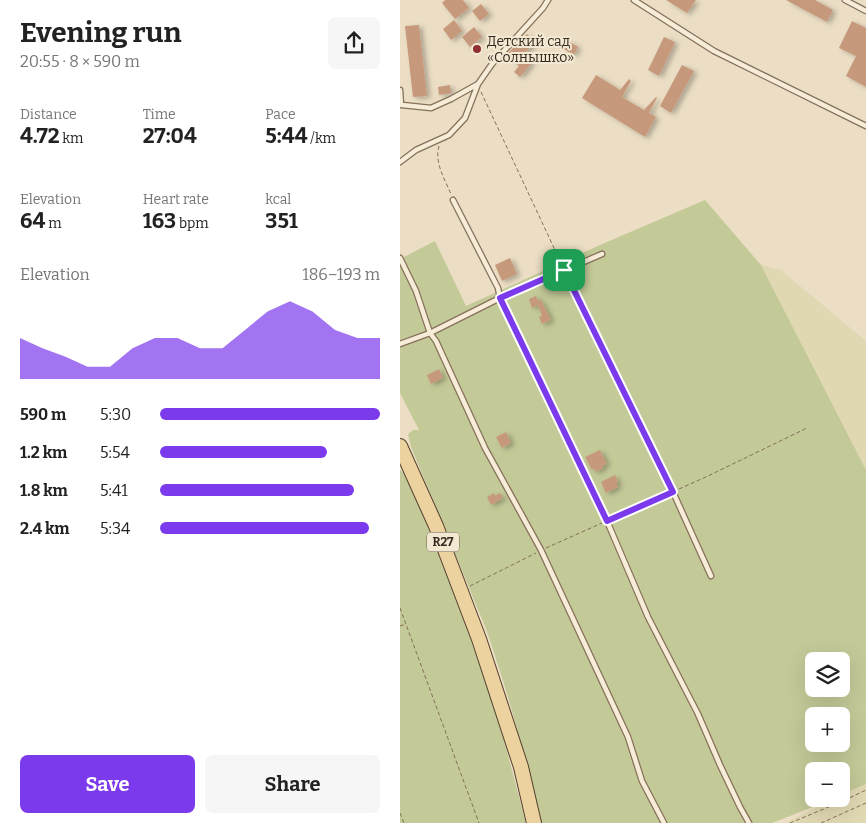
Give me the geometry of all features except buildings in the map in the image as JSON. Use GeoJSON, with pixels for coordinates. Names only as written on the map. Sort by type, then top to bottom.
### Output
{"type":"FeatureCollection","features":[{"type":"Feature","properties":{"kind":"main road","name":"R27"},"geometry":{"type":"LineString","coordinates":[[401,452],[436,526],[479,640],[521,767],[534,823]]}},
{"type":"Feature","properties":{"kind":"lane"},"geometry":{"type":"LineString","coordinates":[[400,162],[416,150],[449,135],[465,118],[478,84],[492,64],[543,8],[548,0]]}},
{"type":"Feature","properties":{"kind":"lane"},"geometry":{"type":"LineString","coordinates":[[634,0],[714,51],[866,126]]}},
{"type":"Feature","properties":{"kind":"lane"},"geometry":{"type":"LineString","coordinates":[[845,0],[866,11]]}},
{"type":"Feature","properties":{"kind":"lane"},"geometry":{"type":"LineString","coordinates":[[400,90],[401,105],[431,108],[478,84]]}},
{"type":"Feature","properties":{"kind":"lane"},"geometry":{"type":"LineString","coordinates":[[453,200],[498,288],[500,298],[607,521],[648,617],[698,714],[724,774],[749,823]]}},
{"type":"Feature","properties":{"kind":"lane"},"geometry":{"type":"LineString","coordinates":[[400,344],[430,333],[500,298],[602,254]]}},
{"type":"Feature","properties":{"kind":"lane"},"geometry":{"type":"LineString","coordinates":[[400,258],[416,291],[430,333],[436,341],[485,448],[541,550],[628,737],[642,781],[664,823]]}},
{"type":"Feature","properties":{"kind":"lane"},"geometry":{"type":"LineString","coordinates":[[564,270],[673,492],[711,576]]}},
{"type":"Feature","properties":{"kind":"path"},"geometry":{"type":"LineString","coordinates":[[478,84],[564,270]]}},
{"type":"Feature","properties":{"kind":"path"},"geometry":{"type":"LineString","coordinates":[[441,138],[437,153],[440,168],[453,200]]}},
{"type":"Feature","properties":{"kind":"path"},"geometry":{"type":"LineString","coordinates":[[461,591],[541,550],[708,476],[807,428]]}},
{"type":"Feature","properties":{"kind":"path"},"geometry":{"type":"LineString","coordinates":[[400,608],[480,823]]}},
{"type":"Feature","properties":{"kind":"path"},"geometry":{"type":"LineString","coordinates":[[400,626],[406,624]]}},
{"type":"Feature","properties":{"kind":"path"},"geometry":{"type":"LineString","coordinates":[[790,823],[866,790]]}},
{"type":"Feature","properties":{"kind":"path"},"geometry":{"type":"LineString","coordinates":[[821,823],[866,803]]}},
{"type":"Feature","properties":{"kind":"path"},"geometry":{"type":"LineString","coordinates":[[400,812],[404,823]]}},
{"type":"Feature","properties":{"kind":"shaded area"},"geometry":{"type":"Polygon","coordinates":[[[761,265],[781,270],[866,341],[866,470],[761,265]]]}},
{"type":"Feature","properties":{"kind":"shaded area"},"geometry":{"type":"Polygon","coordinates":[[[866,784],[866,823],[785,823],[817,807],[850,807],[850,791],[866,784]]]}},
{"type":"Feature","properties":{"kind":"green space"},"geometry":{"type":"Polygon","coordinates":[[[705,200],[761,265],[866,470],[866,784],[850,791],[850,762],[805,762],[805,807],[813,807],[772,823],[540,823],[503,679],[484,623],[411,447],[408,434],[413,430],[419,430],[400,393],[400,259],[435,241],[466,306],[705,200]]]}},
{"type":"Feature","properties":{"kind":"green space"},"geometry":{"type":"Polygon","coordinates":[[[400,470],[411,479],[423,516],[456,595],[501,729],[526,823],[400,823],[400,470]]]}},
{"type":"Feature","properties":{"kind":"place","name":"Детский сад «Солнышко»"},"geometry":{"type":"Point","coordinates":[477,49]}},
{"type":"Feature","properties":{"kind":"route"},"geometry":{"type":"LineString","coordinates":[[564,270],[673,492],[607,521],[500,298],[564,270]]}}]}
